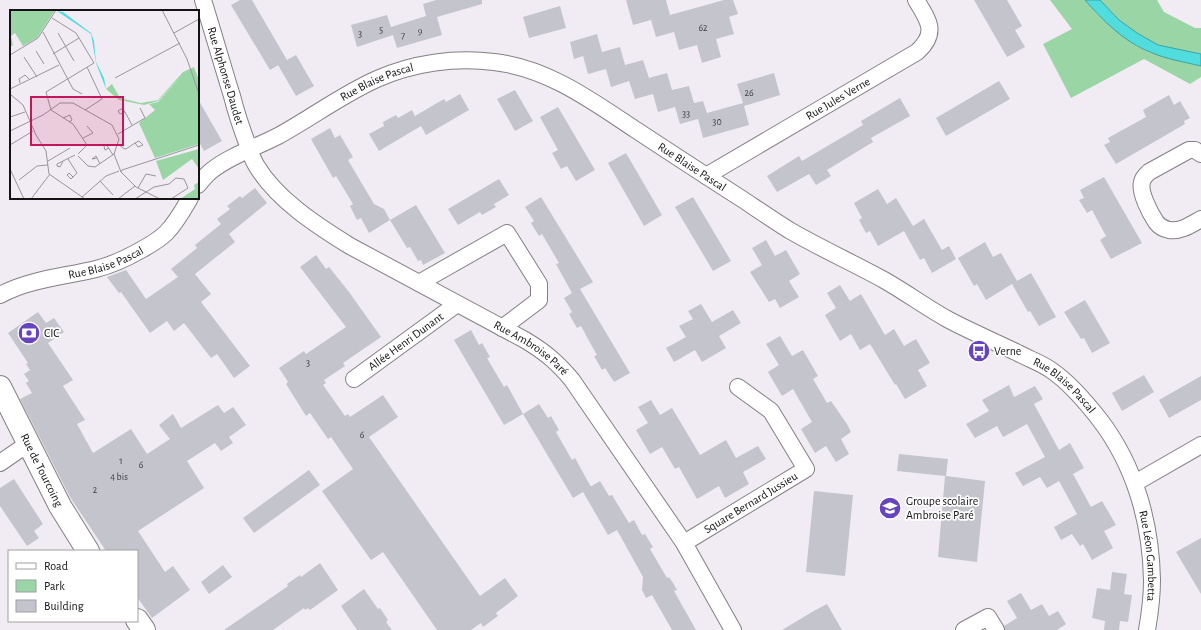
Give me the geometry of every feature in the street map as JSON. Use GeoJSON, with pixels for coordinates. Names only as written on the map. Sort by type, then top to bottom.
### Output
{"type":"FeatureCollection","features":[{"type":"Feature","properties":{"kind":"main road","name":"Rue de Tourcoing"},"geometry":{"type":"LineString","coordinates":[[0,387],[60,506],[87,550]]}},
{"type":"Feature","properties":{"kind":"main road"},"geometry":{"type":"LineString","coordinates":[[138,621],[144,630]]}},
{"type":"Feature","properties":{"kind":"street","name":"Rue Alphonse Daudet"},"geometry":{"type":"LineString","coordinates":[[204,0],[239,122],[249,150]]}},
{"type":"Feature","properties":{"kind":"street","name":"Rue Jules Verne"},"geometry":{"type":"LineString","coordinates":[[706,176],[917,52],[924,46],[930,33],[927,18],[916,0]]}},
{"type":"Feature","properties":{"kind":"street","name":"Rue Blaise Pascal"},"geometry":{"type":"LineString","coordinates":[[199,184],[211,170],[222,163],[276,137],[365,85],[389,74],[426,64],[455,61],[498,62],[523,68],[561,83],[592,101],[785,228],[884,280],[947,319],[1041,364],[1057,375],[1070,387],[1100,420],[1121,452],[1135,483]]}},
{"type":"Feature","properties":{"kind":"street","name":"Rue Ambroise Paré"},"geometry":{"type":"LineString","coordinates":[[249,150],[256,165],[275,190],[318,226],[350,246],[541,350],[553,359],[572,380],[684,543],[733,630]]}},
{"type":"Feature","properties":{"kind":"street"},"geometry":{"type":"LineString","coordinates":[[1201,154],[1195,150],[1189,150],[1149,172],[1144,176],[1142,190],[1144,199],[1156,223],[1161,227],[1169,230],[1177,230],[1201,219]]}},
{"type":"Feature","properties":{"kind":"street","name":"Rue Blaise Pascal"},"geometry":{"type":"LineString","coordinates":[[0,295],[26,284],[98,269],[134,254],[153,244],[165,234],[176,222],[189,199]]}},
{"type":"Feature","properties":{"kind":"street"},"geometry":{"type":"LineString","coordinates":[[419,283],[507,233],[539,284],[539,300],[502,328]]}},
{"type":"Feature","properties":{"kind":"street","name":"Allée Henri Dunant"},"geometry":{"type":"LineString","coordinates":[[354,379],[457,304]]}},
{"type":"Feature","properties":{"kind":"street","name":"Square Bernard Jussieu"},"geometry":{"type":"LineString","coordinates":[[684,543],[806,469],[771,411],[738,387]]}},
{"type":"Feature","properties":{"kind":"street"},"geometry":{"type":"LineString","coordinates":[[0,463],[29,444]]}},
{"type":"Feature","properties":{"kind":"street"},"geometry":{"type":"LineString","coordinates":[[1135,483],[1201,445]]}},
{"type":"Feature","properties":{"kind":"street","name":"Rue Léon Gambetta"},"geometry":{"type":"LineString","coordinates":[[1135,483],[1144,515],[1150,550],[1152,581],[1150,613],[1147,630]]}},
{"type":"Feature","properties":{"kind":"street"},"geometry":{"type":"LineString","coordinates":[[964,630],[988,617],[996,630]]}},
{"type":"Feature","properties":{"kind":"green space"},"geometry":{"type":"Polygon","coordinates":[[[1050,0],[1085,0],[1097,14],[1138,47],[1151,53],[1201,66],[1201,77],[1190,84],[1144,59],[1071,98],[1043,44],[1072,29],[1050,0]]]}},
{"type":"Feature","properties":{"kind":"green space"},"geometry":{"type":"Polygon","coordinates":[[[1100,0],[1157,0],[1164,12],[1195,28],[1201,28],[1201,54],[1158,45],[1137,33],[1119,20],[1100,0]]]}},
{"type":"Feature","properties":{"kind":"water"},"geometry":{"type":"Polygon","coordinates":[[[1085,0],[1100,0],[1119,20],[1137,33],[1158,45],[1201,54],[1201,66],[1162,57],[1132,43],[1115,30],[1085,0]]]}},
{"type":"Feature","properties":{"kind":"building"},"geometry":{"type":"Polygon","coordinates":[[[240,0],[252,0],[287,60],[296,55],[314,86],[296,96],[278,65],[270,70],[231,5],[240,0]]]}},
{"type":"Feature","properties":{"kind":"building"},"geometry":{"type":"Polygon","coordinates":[[[436,0],[482,0],[482,4],[437,17],[442,35],[397,48],[393,35],[357,47],[351,25],[387,15],[391,27],[426,16],[423,4],[436,0]]]}},
{"type":"Feature","properties":{"kind":"building"},"geometry":{"type":"Polygon","coordinates":[[[626,0],[666,0],[670,15],[724,0],[733,0],[738,14],[729,17],[734,34],[716,39],[721,57],[702,63],[697,45],[679,50],[674,32],[656,37],[651,20],[633,25],[626,0]]]}},
{"type":"Feature","properties":{"kind":"building"},"geometry":{"type":"Polygon","coordinates":[[[974,0],[1007,0],[1022,26],[1015,30],[1025,47],[1007,57],[974,0]]]}},
{"type":"Feature","properties":{"kind":"building"},"geometry":{"type":"Polygon","coordinates":[[[560,6],[566,28],[529,38],[523,17],[560,6]]]}},
{"type":"Feature","properties":{"kind":"building"},"geometry":{"type":"Polygon","coordinates":[[[597,34],[602,52],[620,47],[625,65],[643,60],[649,78],[667,73],[672,90],[689,86],[694,103],[703,101],[707,113],[743,103],[737,84],[774,73],[780,95],[744,106],[749,125],[703,138],[698,119],[680,124],[675,107],[658,112],[653,94],[635,99],[629,81],[611,87],[606,69],[588,74],[583,56],[574,59],[570,42],[597,34]]]}},
{"type":"Feature","properties":{"kind":"building"},"geometry":{"type":"Polygon","coordinates":[[[999,81],[1010,99],[946,136],[936,118],[999,81]]]}},
{"type":"Feature","properties":{"kind":"building"},"geometry":{"type":"Polygon","coordinates":[[[515,90],[533,121],[515,131],[497,99],[515,90]]]}},
{"type":"Feature","properties":{"kind":"building"},"geometry":{"type":"Polygon","coordinates":[[[460,94],[469,110],[426,135],[421,126],[379,151],[369,134],[384,126],[383,122],[396,115],[398,118],[412,110],[415,116],[444,99],[446,102],[460,94]]]}},
{"type":"Feature","properties":{"kind":"building"},"geometry":{"type":"Polygon","coordinates":[[[1169,95],[1174,105],[1180,101],[1190,118],[1184,121],[1185,124],[1116,164],[1104,145],[1110,142],[1108,138],[1146,117],[1143,110],[1169,95]]]}},
{"type":"Feature","properties":{"kind":"building"},"geometry":{"type":"Polygon","coordinates":[[[900,98],[910,116],[871,138],[873,142],[827,170],[831,176],[816,185],[809,174],[777,192],[767,176],[799,156],[802,161],[863,125],[861,121],[900,98]]]}},
{"type":"Feature","properties":{"kind":"building"},"geometry":{"type":"Polygon","coordinates":[[[199,101],[222,141],[204,151],[199,142],[199,101]]]}},
{"type":"Feature","properties":{"kind":"building"},"geometry":{"type":"Polygon","coordinates":[[[558,107],[595,170],[576,181],[567,166],[561,169],[552,153],[558,150],[540,117],[558,107]]]}},
{"type":"Feature","properties":{"kind":"building"},"geometry":{"type":"Polygon","coordinates":[[[330,128],[335,138],[340,135],[353,157],[348,160],[374,204],[384,209],[390,220],[369,233],[361,218],[357,220],[350,206],[353,204],[336,176],[333,178],[311,139],[330,128]]]}},
{"type":"Feature","properties":{"kind":"building"},"geometry":{"type":"Polygon","coordinates":[[[626,153],[662,215],[644,226],[608,163],[626,153]]]}},
{"type":"Feature","properties":{"kind":"building"},"geometry":{"type":"Polygon","coordinates":[[[1104,177],[1142,243],[1111,259],[1100,240],[1106,236],[1092,210],[1087,213],[1079,200],[1084,198],[1080,190],[1104,177]]]}},
{"type":"Feature","properties":{"kind":"building"},"geometry":{"type":"Polygon","coordinates":[[[499,179],[509,195],[494,204],[496,207],[482,215],[480,212],[458,225],[448,209],[499,179]]]}},
{"type":"Feature","properties":{"kind":"building"},"geometry":{"type":"Polygon","coordinates":[[[255,188],[267,203],[229,234],[235,242],[195,274],[211,294],[201,302],[250,366],[234,378],[217,354],[211,358],[184,323],[174,331],[167,321],[150,333],[121,292],[119,293],[107,277],[126,270],[146,299],[178,277],[171,269],[197,248],[195,245],[221,224],[217,219],[230,209],[227,206],[240,196],[242,198],[255,188]]]}},
{"type":"Feature","properties":{"kind":"building"},"geometry":{"type":"Polygon","coordinates":[[[878,189],[887,204],[896,198],[913,226],[924,219],[942,250],[949,246],[956,259],[932,273],[924,258],[920,260],[904,231],[878,246],[870,231],[866,233],[859,220],[862,218],[854,203],[878,189]]]}},
{"type":"Feature","properties":{"kind":"building"},"geometry":{"type":"Polygon","coordinates":[[[541,197],[593,282],[580,289],[630,373],[614,382],[605,368],[602,370],[594,356],[597,355],[581,326],[577,328],[569,314],[572,312],[564,298],[572,293],[556,264],[559,263],[542,234],[539,236],[531,223],[534,221],[525,207],[541,197]]]}},
{"type":"Feature","properties":{"kind":"building"},"geometry":{"type":"Polygon","coordinates":[[[693,197],[731,261],[713,271],[675,207],[693,197]]]}},
{"type":"Feature","properties":{"kind":"building"},"geometry":{"type":"Polygon","coordinates":[[[416,205],[445,253],[423,265],[421,260],[418,261],[410,247],[407,248],[390,220],[416,205]]]}},
{"type":"Feature","properties":{"kind":"building"},"geometry":{"type":"Polygon","coordinates":[[[766,240],[775,256],[786,250],[800,274],[789,281],[799,297],[780,308],[775,299],[769,302],[750,272],[762,265],[752,248],[766,240]]]}},
{"type":"Feature","properties":{"kind":"building"},"geometry":{"type":"Polygon","coordinates":[[[985,242],[993,257],[1001,253],[1017,281],[1031,273],[1056,317],[1039,326],[1030,311],[1028,312],[1012,284],[986,300],[977,284],[974,286],[958,258],[985,242]]]}},
{"type":"Feature","properties":{"kind":"building"},"geometry":{"type":"Polygon","coordinates":[[[316,255],[326,269],[329,267],[349,292],[381,337],[343,363],[345,366],[324,380],[326,383],[323,385],[345,416],[348,414],[350,417],[383,395],[398,417],[369,437],[480,596],[505,578],[518,596],[496,613],[498,616],[483,627],[481,623],[471,630],[437,630],[383,552],[371,560],[322,491],[353,469],[331,437],[328,439],[310,413],[306,416],[286,384],[288,382],[279,368],[304,351],[306,354],[346,327],[300,267],[316,255]]]}},
{"type":"Feature","properties":{"kind":"building"},"geometry":{"type":"Polygon","coordinates":[[[840,285],[850,301],[861,294],[885,335],[894,329],[904,346],[916,339],[930,363],[918,370],[927,386],[905,399],[870,344],[860,350],[851,334],[840,341],[825,315],[836,308],[827,293],[840,285]]]}},
{"type":"Feature","properties":{"kind":"building"},"geometry":{"type":"Polygon","coordinates":[[[1085,300],[1110,343],[1092,353],[1084,338],[1081,339],[1064,312],[1085,300]]]}},
{"type":"Feature","properties":{"kind":"building"},"geometry":{"type":"Polygon","coordinates":[[[701,304],[712,322],[733,310],[741,323],[719,336],[726,348],[702,362],[695,350],[674,362],[666,348],[686,337],[679,326],[693,319],[688,311],[701,304]]]}},
{"type":"Feature","properties":{"kind":"building"},"geometry":{"type":"Polygon","coordinates":[[[38,312],[46,323],[54,318],[64,332],[48,343],[73,380],[63,386],[85,420],[77,424],[93,453],[131,429],[147,454],[170,439],[159,425],[173,414],[181,428],[218,405],[224,413],[233,407],[246,425],[229,437],[233,443],[221,451],[215,443],[187,461],[204,488],[138,531],[165,572],[173,566],[190,590],[152,618],[138,598],[138,550],[105,550],[70,497],[20,399],[32,393],[26,383],[29,381],[24,374],[30,370],[26,364],[28,363],[8,333],[38,312]]]}},
{"type":"Feature","properties":{"kind":"building"},"geometry":{"type":"Polygon","coordinates":[[[471,330],[479,345],[482,343],[490,357],[487,358],[504,387],[507,385],[523,414],[504,425],[454,340],[471,330]]]}},
{"type":"Feature","properties":{"kind":"building"},"geometry":{"type":"Polygon","coordinates":[[[780,336],[792,356],[803,350],[818,376],[813,379],[827,403],[831,401],[851,432],[841,439],[849,454],[836,462],[826,446],[815,453],[801,429],[812,422],[793,389],[782,396],[768,372],[779,365],[766,344],[780,336]]]}},
{"type":"Feature","properties":{"kind":"building"},"geometry":{"type":"Polygon","coordinates":[[[1144,375],[1154,392],[1122,411],[1112,393],[1144,375]]]}},
{"type":"Feature","properties":{"kind":"building"},"geometry":{"type":"Polygon","coordinates":[[[1201,376],[1201,400],[1169,418],[1159,400],[1201,376]]]}},
{"type":"Feature","properties":{"kind":"building"},"geometry":{"type":"Polygon","coordinates":[[[1009,385],[1014,397],[1035,386],[1043,399],[1034,404],[1059,450],[1070,443],[1084,468],[1073,474],[1091,507],[1102,501],[1116,525],[1104,531],[1113,548],[1092,560],[1083,544],[1080,546],[1072,534],[1061,540],[1054,527],[1077,514],[1059,481],[1047,488],[1040,477],[1023,486],[1015,473],[1045,457],[1027,424],[1003,437],[997,426],[975,438],[966,424],[989,411],[982,400],[1009,385]]]}},
{"type":"Feature","properties":{"kind":"building"},"geometry":{"type":"Polygon","coordinates":[[[651,400],[660,415],[672,408],[700,455],[726,440],[736,458],[758,446],[766,459],[743,472],[749,484],[725,498],[719,486],[697,499],[679,467],[675,469],[662,447],[650,454],[636,430],[648,423],[638,407],[651,400]]]}},
{"type":"Feature","properties":{"kind":"building"},"geometry":{"type":"Polygon","coordinates":[[[539,404],[548,418],[551,416],[559,430],[556,432],[572,460],[575,458],[591,487],[600,481],[609,496],[612,495],[629,523],[634,520],[642,535],[645,534],[653,547],[650,549],[667,578],[669,577],[677,590],[674,591],[696,630],[672,630],[652,595],[646,598],[642,590],[643,577],[617,530],[608,535],[583,492],[573,498],[523,414],[539,404]]]}},
{"type":"Feature","properties":{"kind":"building"},"geometry":{"type":"Polygon","coordinates":[[[899,454],[948,459],[946,476],[985,481],[977,562],[938,557],[945,476],[897,471],[899,454]]]}},
{"type":"Feature","properties":{"kind":"building"},"geometry":{"type":"Polygon","coordinates":[[[309,470],[320,485],[254,533],[243,518],[309,470]]]}},
{"type":"Feature","properties":{"kind":"building"},"geometry":{"type":"Polygon","coordinates":[[[14,479],[43,524],[34,531],[39,538],[27,546],[0,506],[0,488],[14,479]]]}},
{"type":"Feature","properties":{"kind":"building"},"geometry":{"type":"Polygon","coordinates":[[[814,491],[853,495],[845,576],[806,572],[814,491]]]}},
{"type":"Feature","properties":{"kind":"building"},"geometry":{"type":"Polygon","coordinates":[[[1201,538],[1201,594],[1176,552],[1201,538]]]}},
{"type":"Feature","properties":{"kind":"building"},"geometry":{"type":"Polygon","coordinates":[[[320,563],[338,590],[310,610],[308,608],[305,610],[304,608],[273,630],[224,630],[288,586],[287,584],[300,575],[301,577],[320,563]]]}},
{"type":"Feature","properties":{"kind":"building"},"geometry":{"type":"Polygon","coordinates":[[[223,565],[232,577],[209,594],[201,582],[223,565]]]}},
{"type":"Feature","properties":{"kind":"building"},"geometry":{"type":"Polygon","coordinates":[[[1112,572],[1127,574],[1124,594],[1132,595],[1128,622],[1120,621],[1119,630],[1104,630],[1105,621],[1092,618],[1097,588],[1110,590],[1112,572]]]}},
{"type":"Feature","properties":{"kind":"building"},"geometry":{"type":"Polygon","coordinates":[[[364,589],[378,609],[380,608],[388,620],[386,622],[392,630],[357,630],[341,606],[364,589]]]}},
{"type":"Feature","properties":{"kind":"building"},"geometry":{"type":"Polygon","coordinates":[[[1021,593],[1031,610],[1042,604],[1049,616],[1058,611],[1066,624],[1057,630],[1005,630],[1004,626],[1017,618],[1007,601],[1021,593]]]}},
{"type":"Feature","properties":{"kind":"building"},"geometry":{"type":"Polygon","coordinates":[[[827,604],[842,630],[782,630],[812,612],[827,604]]]}},
{"type":"Feature","properties":{"kind":"place","name":"CIC"},"geometry":{"type":"Point","coordinates":[29,333]}},
{"type":"Feature","properties":{"kind":"place","name":"Verne"},"geometry":{"type":"Point","coordinates":[979,351]}},
{"type":"Feature","properties":{"kind":"place","name":"Groupe scolaire Ambroise Paré"},"geometry":{"type":"Point","coordinates":[890,508]}}]}
